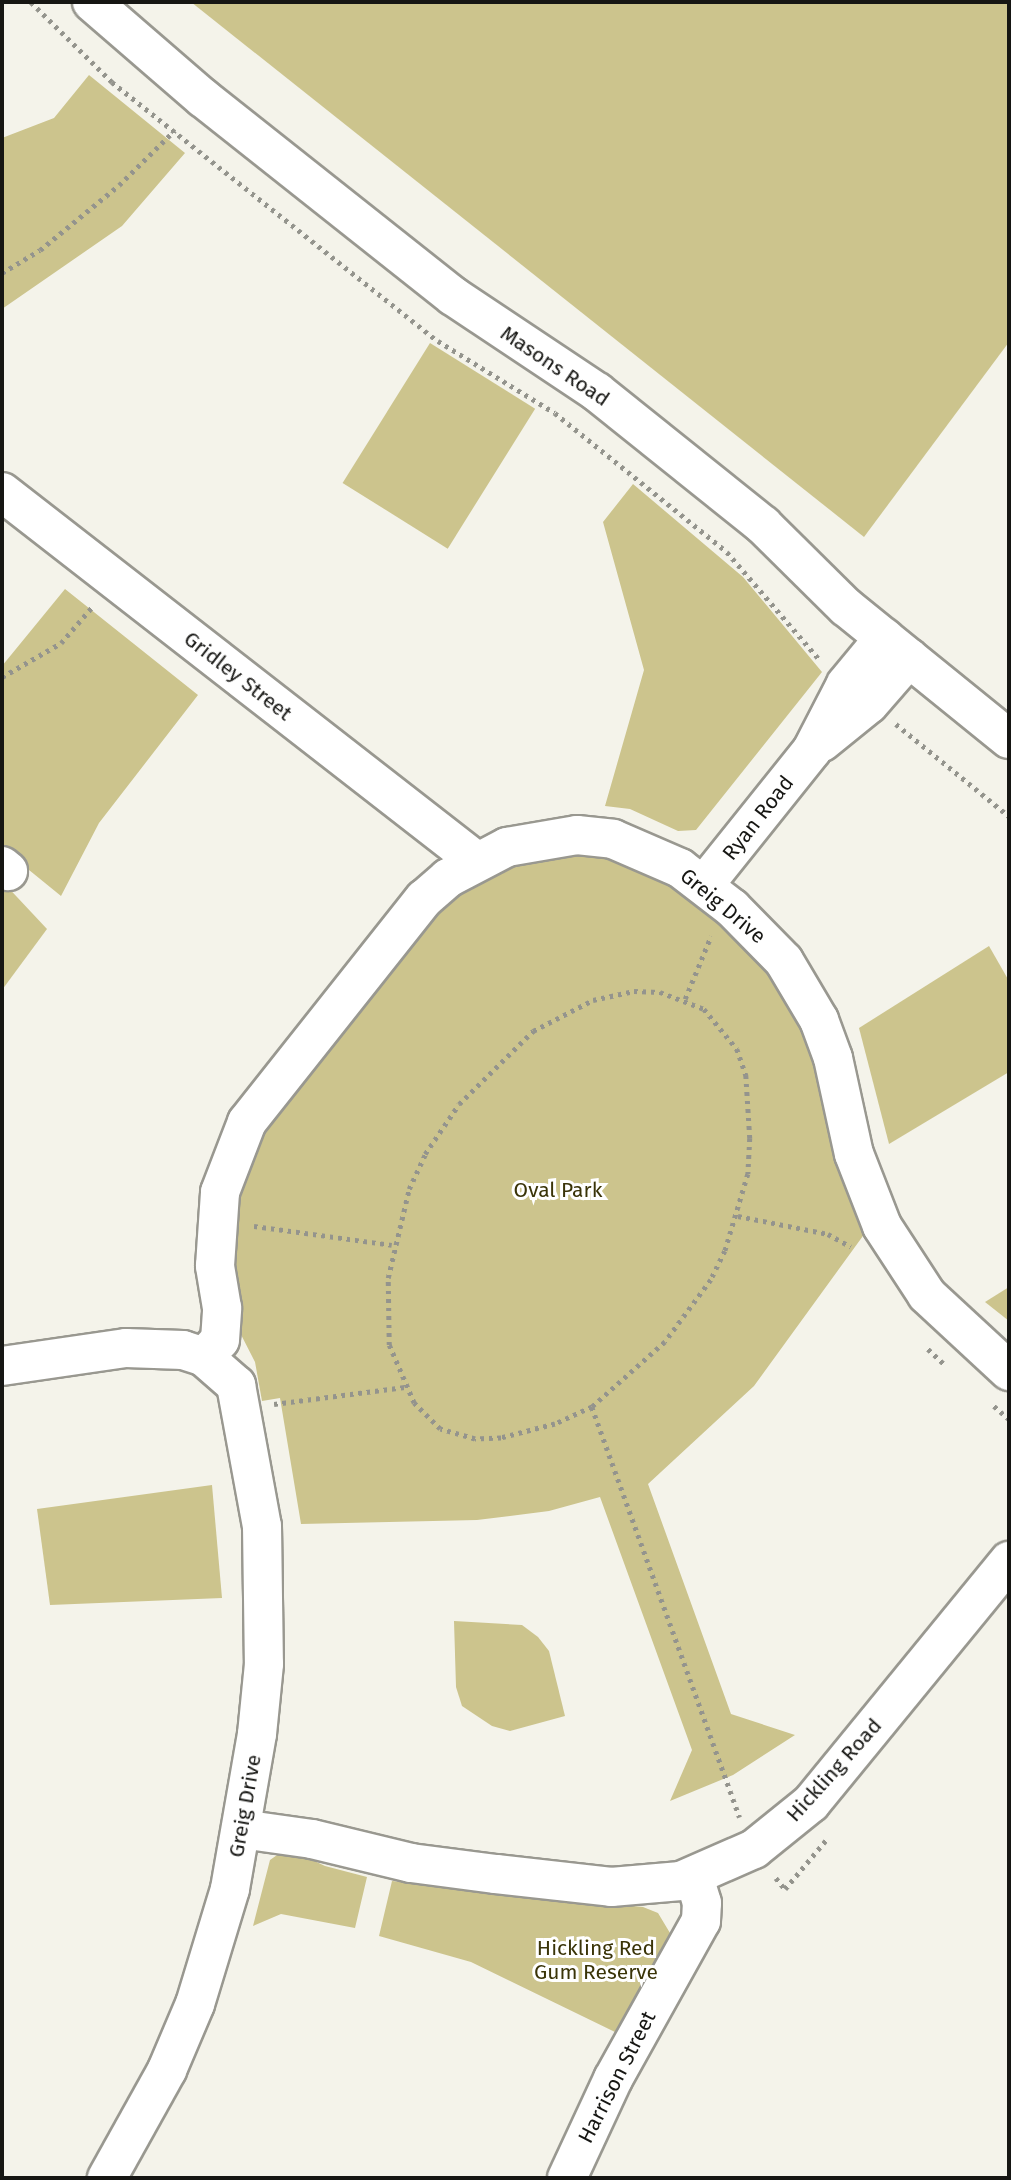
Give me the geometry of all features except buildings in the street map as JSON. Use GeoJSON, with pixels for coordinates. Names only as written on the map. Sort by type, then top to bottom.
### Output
{"type":"FeatureCollection","features":[{"type":"Feature","properties":{"kind":"street","name":"Masons Road"},"geometry":{"type":"LineString","coordinates":[[92,2],[203,98],[479,316],[597,392],[763,525],[804,568],[896,648],[1009,739]]}},
{"type":"Feature","properties":{"kind":"street","name":"Gridley Street"},"geometry":{"type":"LineString","coordinates":[[2,492],[475,860]]}},
{"type":"Feature","properties":{"kind":"street","name":"Ryan Road"},"geometry":{"type":"LineString","coordinates":[[718,897],[812,750],[896,648]]}},
{"type":"Feature","properties":{"kind":"street","name":"Greig Drive"},"geometry":{"type":"LineString","coordinates":[[107,2178],[167,2070],[195,2004],[223,1914],[243,1821],[257,1734],[266,1589],[262,1526],[243,1409],[236,1385],[207,1343],[222,1308],[215,1266],[225,1171],[247,1122],[424,899],[475,860],[542,837],[601,838],[647,851],[718,897],[785,961],[819,1020],[866,1190],[900,1257],[955,1324],[999,1386]]}},
{"type":"Feature","properties":{"kind":"street"},"geometry":{"type":"LineString","coordinates":[[2,1366],[126,1348],[183,1350],[207,1343]]}},
{"type":"Feature","properties":{"kind":"street","name":"Hickling Road"},"geometry":{"type":"LineString","coordinates":[[243,1821],[411,1863],[611,1887],[683,1880],[754,1849],[811,1803],[1009,1561]]}},
{"type":"Feature","properties":{"kind":"street","name":"Harrison Street"},"geometry":{"type":"LineString","coordinates":[[567,2178],[613,2079],[690,1940],[683,1880]]}},
{"type":"Feature","properties":{"kind":"path"},"geometry":{"type":"LineString","coordinates":[[31,2],[112,82],[438,341],[555,413],[692,523],[757,581],[831,673],[1009,816]]}},
{"type":"Feature","properties":{"kind":"path"},"geometry":{"type":"LineString","coordinates":[[2,273],[79,218],[174,132],[203,98]]}},
{"type":"Feature","properties":{"kind":"path"},"geometry":{"type":"LineString","coordinates":[[2,677],[61,643],[92,606]]}},
{"type":"Feature","properties":{"kind":"path"},"geometry":{"type":"LineString","coordinates":[[685,999],[706,946],[718,897]]}},
{"type":"Feature","properties":{"kind":"path"},"geometry":{"type":"LineString","coordinates":[[634,990],[685,999],[720,1024],[737,1049],[746,1075],[750,1138],[738,1216],[725,1251],[691,1310],[635,1373],[592,1407],[525,1433],[475,1439],[440,1429],[420,1411],[405,1387],[389,1345],[388,1278],[392,1245],[409,1189],[441,1128],[533,1031],[593,1000],[634,990]]}},
{"type":"Feature","properties":{"kind":"path"},"geometry":{"type":"LineString","coordinates":[[738,1216],[828,1234],[855,1250]]}},
{"type":"Feature","properties":{"kind":"path"},"geometry":{"type":"LineString","coordinates":[[218,1222],[392,1245]]}},
{"type":"Feature","properties":{"kind":"path"},"geometry":{"type":"LineString","coordinates":[[922,1343],[951,1369]]}},
{"type":"Feature","properties":{"kind":"path"},"geometry":{"type":"LineString","coordinates":[[999,1386],[1009,1419]]}},
{"type":"Feature","properties":{"kind":"path"},"geometry":{"type":"LineString","coordinates":[[243,1409],[405,1387]]}},
{"type":"Feature","properties":{"kind":"path"},"geometry":{"type":"LineString","coordinates":[[592,1407],[730,1781]]}},
{"type":"Feature","properties":{"kind":"green space"},"geometry":{"type":"Polygon","coordinates":[[[191,2],[1009,2],[1009,342],[864,537],[191,2]]]}},
{"type":"Feature","properties":{"kind":"green space"},"geometry":{"type":"Polygon","coordinates":[[[89,75],[185,153],[122,226],[2,309],[2,138],[54,118],[89,75]]]}},
{"type":"Feature","properties":{"kind":"green space"},"geometry":{"type":"Polygon","coordinates":[[[430,343],[535,409],[448,549],[343,483],[430,343]]]}},
{"type":"Feature","properties":{"kind":"green space"},"geometry":{"type":"Polygon","coordinates":[[[633,484],[743,577],[822,672],[696,830],[678,831],[630,809],[605,806],[644,670],[603,522],[633,484]]]}},
{"type":"Feature","properties":{"kind":"green space"},"geometry":{"type":"Polygon","coordinates":[[[65,589],[198,695],[99,823],[61,896],[2,848],[2,666],[65,589]]]}},
{"type":"Feature","properties":{"kind":"green space","name":"Oval Park"},"geometry":{"type":"Polygon","coordinates":[[[545,851],[610,856],[645,867],[716,916],[772,970],[810,1039],[868,1229],[754,1386],[648,1484],[731,1714],[795,1735],[733,1775],[670,1801],[692,1750],[600,1497],[549,1511],[477,1520],[301,1524],[280,1398],[262,1401],[255,1362],[233,1319],[235,1201],[255,1138],[393,958],[469,878],[545,851]]]}},
{"type":"Feature","properties":{"kind":"green space"},"geometry":{"type":"Polygon","coordinates":[[[2,881],[47,929],[2,990],[2,881]]]}},
{"type":"Feature","properties":{"kind":"green space"},"geometry":{"type":"Polygon","coordinates":[[[989,946],[1009,981],[1009,1072],[889,1144],[859,1028],[989,946]]]}},
{"type":"Feature","properties":{"kind":"green space"},"geometry":{"type":"Polygon","coordinates":[[[1009,1287],[1009,1321],[985,1302],[1009,1287]]]}},
{"type":"Feature","properties":{"kind":"green space"},"geometry":{"type":"Polygon","coordinates":[[[212,1485],[222,1598],[50,1605],[37,1509],[212,1485]]]}},
{"type":"Feature","properties":{"kind":"green space"},"geometry":{"type":"Polygon","coordinates":[[[454,1621],[522,1625],[538,1637],[549,1651],[565,1716],[510,1731],[492,1726],[462,1706],[456,1687],[454,1621]]]}},
{"type":"Feature","properties":{"kind":"green space"},"geometry":{"type":"Polygon","coordinates":[[[287,1848],[325,1866],[367,1877],[355,1928],[281,1914],[253,1926],[270,1860],[287,1848]]]}},
{"type":"Feature","properties":{"kind":"green space","name":"Hickling Red Gum Reserve"},"geometry":{"type":"Polygon","coordinates":[[[392,1881],[643,1907],[658,1913],[670,1933],[666,1949],[615,2032],[471,1962],[379,1936],[392,1881]]]}}]}
